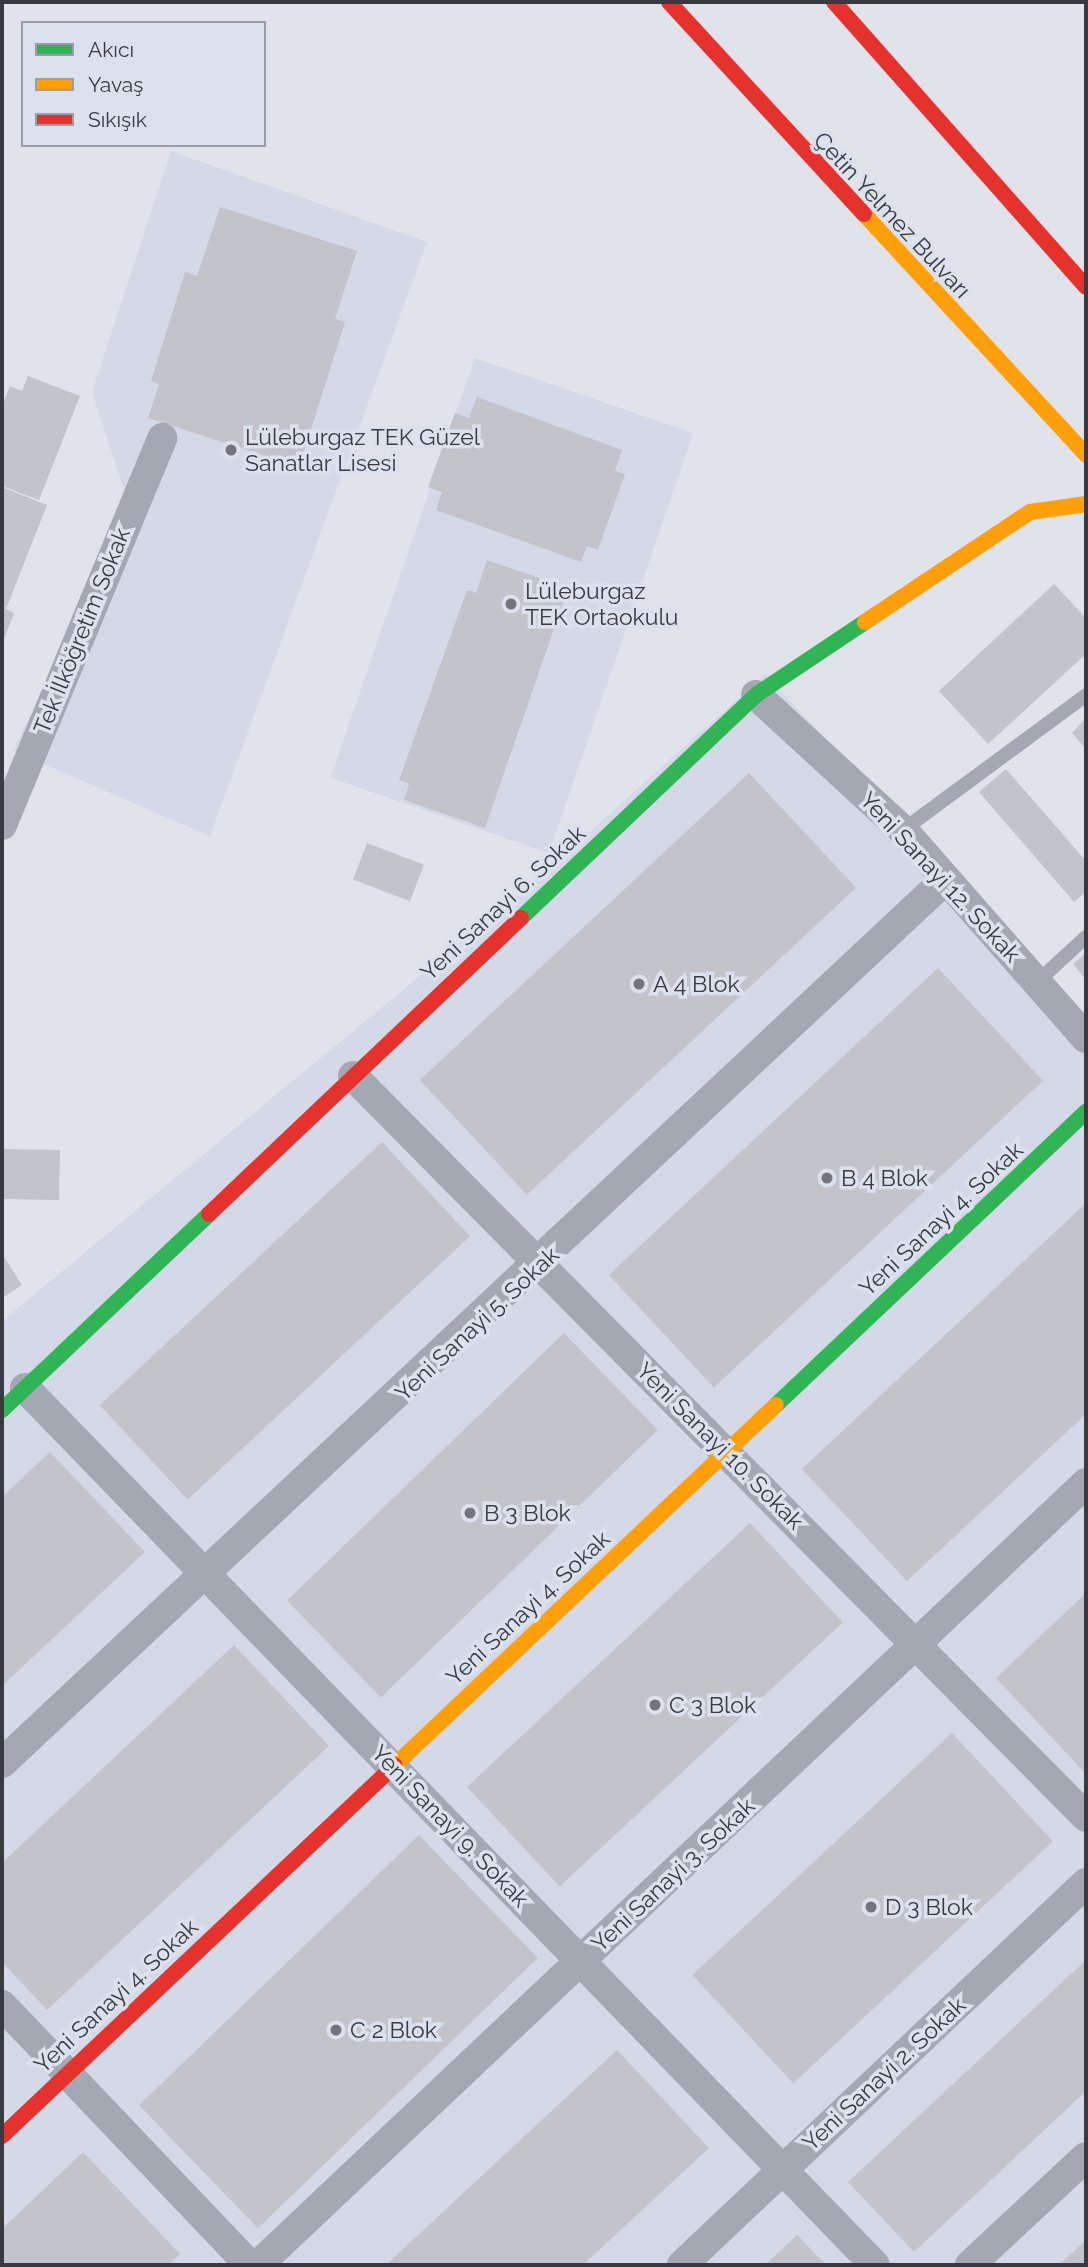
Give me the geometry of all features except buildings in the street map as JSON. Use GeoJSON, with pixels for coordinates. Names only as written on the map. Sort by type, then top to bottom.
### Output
{"type":"FeatureCollection","features":[{"type":"Feature","properties":{"kind":"street","name":"Çetin Yelmez Bulvarı"},"geometry":{"type":"LineString","coordinates":[[668,2],[1086,456]]}},
{"type":"Feature","properties":{"kind":"street"},"geometry":{"type":"LineString","coordinates":[[834,2],[1086,287]]}},
{"type":"Feature","properties":{"kind":"street","name":"Tek İlköğretim Sokak"},"geometry":{"type":"LineString","coordinates":[[3,821],[162,438]]}},
{"type":"Feature","properties":{"kind":"street","name":"Yeni Sanayi 6. Sokak"},"geometry":{"type":"LineString","coordinates":[[2,1410],[756,695],[1030,512],[1086,504]]}},
{"type":"Feature","properties":{"kind":"street","name":"Yeni Sanayi 12. Sokak"},"geometry":{"type":"LineString","coordinates":[[756,695],[903,830],[1086,1038]]}},
{"type":"Feature","properties":{"kind":"street","name":"Yeni Sanayi 5. Sokak"},"geometry":{"type":"LineString","coordinates":[[2,1763],[541,1265],[946,880]]}},
{"type":"Feature","properties":{"kind":"street","name":"Yeni Sanayi 10. Sokak"},"geometry":{"type":"LineString","coordinates":[[353,1076],[1086,1817]]}},
{"type":"Feature","properties":{"kind":"street","name":"Yeni Sanayi 4. Sokak"},"geometry":{"type":"LineString","coordinates":[[2,2136],[1086,1112]]}},
{"type":"Feature","properties":{"kind":"street","name":"Yeni Sanayi 9. Sokak"},"geometry":{"type":"LineString","coordinates":[[25,1388],[875,2265]]}},
{"type":"Feature","properties":{"kind":"street","name":"Yeni Sanayi 3. Sokak"},"geometry":{"type":"LineString","coordinates":[[258,2265],[1086,1483]]}},
{"type":"Feature","properties":{"kind":"street","name":"Yeni Sanayi 2. Sokak"},"geometry":{"type":"LineString","coordinates":[[682,2265],[1086,1883]]}},
{"type":"Feature","properties":{"kind":"street"},"geometry":{"type":"LineString","coordinates":[[2,2005],[250,2265]]}},
{"type":"Feature","properties":{"kind":"street"},"geometry":{"type":"LineString","coordinates":[[970,2265],[1086,2157]]}},
{"type":"Feature","properties":{"kind":"lane"},"geometry":{"type":"LineString","coordinates":[[903,830],[1086,695]]}},
{"type":"Feature","properties":{"kind":"lane"},"geometry":{"type":"LineString","coordinates":[[1037,982],[1086,937]]}},
{"type":"Feature","properties":{"kind":"shaded area","name":"Lüleburgaz TEK Güzel Sanatlar Lisesi"},"geometry":{"type":"Polygon","coordinates":[[[171,151],[427,242],[210,836],[13,751],[130,509],[92,392],[171,151]]]}},
{"type":"Feature","properties":{"kind":"shaded area","name":"Lüleburgaz TEK Ortaokulu"},"geometry":{"type":"Polygon","coordinates":[[[475,358],[693,433],[549,853],[330,778],[475,358]]]}},
{"type":"Feature","properties":{"kind":"shaded area"},"geometry":{"type":"Polygon","coordinates":[[[765,674],[1086,1017],[1086,2265],[2,2265],[2,1321],[535,881],[765,674]]]}},
{"type":"Feature","properties":{"kind":"traffic: fast"},"geometry":{"type":"LineString","coordinates":[[521,918],[756,695],[865,622]]}},
{"type":"Feature","properties":{"kind":"traffic: fast"},"geometry":{"type":"LineString","coordinates":[[776,1405],[1086,1112]]}},
{"type":"Feature","properties":{"kind":"traffic: fast"},"geometry":{"type":"LineString","coordinates":[[2,1410],[209,1214]]}},
{"type":"Feature","properties":{"kind":"traffic: slow"},"geometry":{"type":"LineString","coordinates":[[864,214],[1086,455]]}},
{"type":"Feature","properties":{"kind":"traffic: slow"},"geometry":{"type":"LineString","coordinates":[[865,622],[1030,512],[1086,504]]}},
{"type":"Feature","properties":{"kind":"traffic: slow"},"geometry":{"type":"LineString","coordinates":[[395,1765],[776,1405]]}},
{"type":"Feature","properties":{"kind":"traffic: jam"},"geometry":{"type":"LineString","coordinates":[[669,2],[864,214]]}},
{"type":"Feature","properties":{"kind":"traffic: jam"},"geometry":{"type":"LineString","coordinates":[[834,2],[1086,287]]}},
{"type":"Feature","properties":{"kind":"traffic: jam"},"geometry":{"type":"LineString","coordinates":[[209,1214],[521,918]]}},
{"type":"Feature","properties":{"kind":"traffic: jam"},"geometry":{"type":"LineString","coordinates":[[2,2136],[395,1765]]}},
{"type":"Feature","properties":{"kind":"place","name":"Lüleburgaz TEK Güzel Sanatlar Lisesi"},"geometry":{"type":"Point","coordinates":[231,450]}},
{"type":"Feature","properties":{"kind":"place","name":"Lüleburgaz TEK Ortaokulu"},"geometry":{"type":"Point","coordinates":[511,604]}},
{"type":"Feature","properties":{"kind":"place","name":"A 4 Blok"},"geometry":{"type":"Point","coordinates":[639,984]}},
{"type":"Feature","properties":{"kind":"place","name":"B 4 Blok"},"geometry":{"type":"Point","coordinates":[827,1178]}},
{"type":"Feature","properties":{"kind":"place","name":"B 3 Blok"},"geometry":{"type":"Point","coordinates":[470,1513]}},
{"type":"Feature","properties":{"kind":"place","name":"C 3 Blok"},"geometry":{"type":"Point","coordinates":[655,1705]}},
{"type":"Feature","properties":{"kind":"place","name":"D 3 Blok"},"geometry":{"type":"Point","coordinates":[871,1907]}},
{"type":"Feature","properties":{"kind":"place","name":"C 2 Blok"},"geometry":{"type":"Point","coordinates":[336,2030]}}]}
